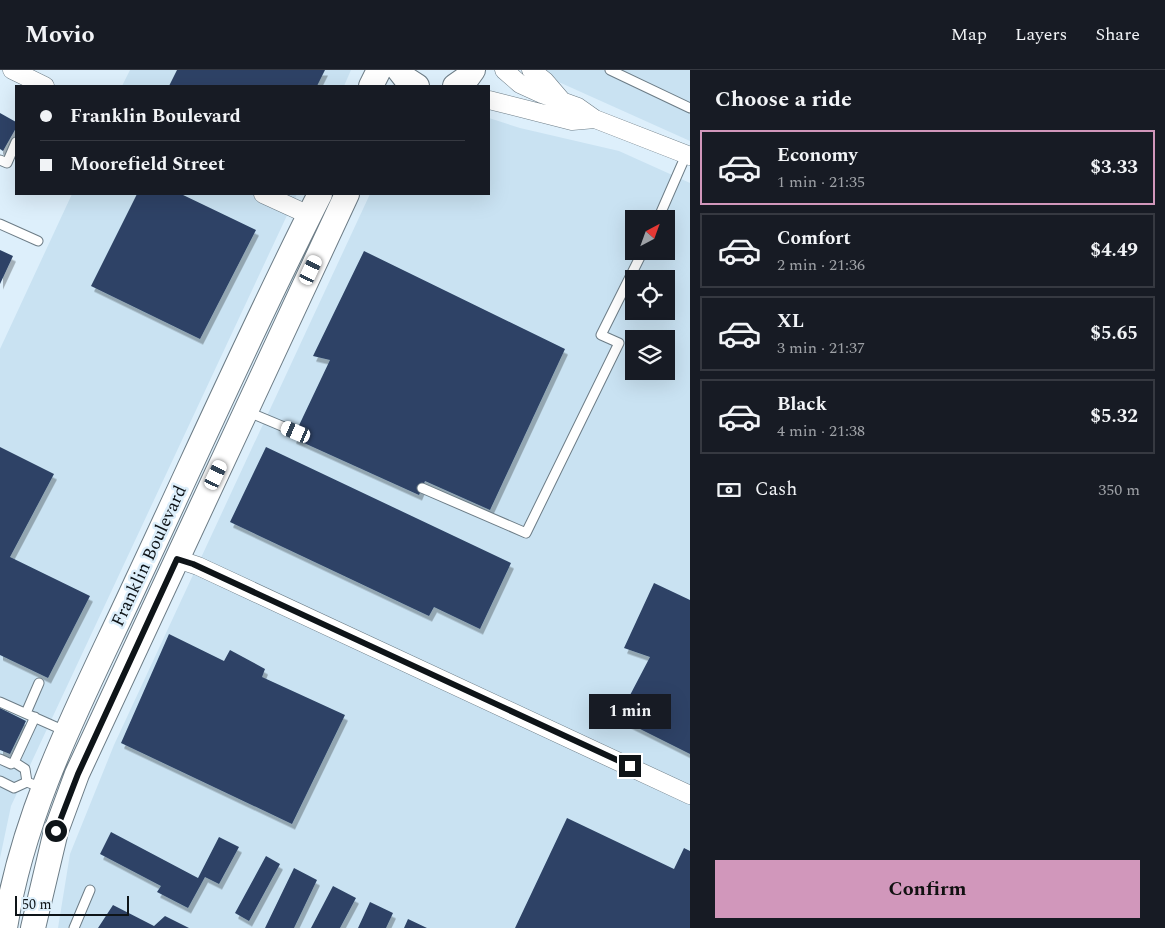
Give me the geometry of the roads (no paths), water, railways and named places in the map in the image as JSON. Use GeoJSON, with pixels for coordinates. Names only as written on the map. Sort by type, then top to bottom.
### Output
{"type":"FeatureCollection","features":[{"type":"Feature","properties":{"kind":"main road"},"geometry":{"type":"LineString","coordinates":[[371,85],[378,70]]}},
{"type":"Feature","properties":{"kind":"main road"},"geometry":{"type":"LineString","coordinates":[[399,70],[406,79],[415,85]]}},
{"type":"Feature","properties":{"kind":"main road"},"geometry":{"type":"LineString","coordinates":[[456,85],[468,77],[473,70]]}},
{"type":"Feature","properties":{"kind":"main road","name":"Franklin Boulevard"},"geometry":{"type":"LineString","coordinates":[[6,928],[35,785],[68,732],[223,395],[319,195]]}},
{"type":"Feature","properties":{"kind":"main road","name":"Franklin Boulevard"},"geometry":{"type":"LineString","coordinates":[[33,928],[56,831],[78,774],[347,195]]}},
{"type":"Feature","properties":{"kind":"street"},"geometry":{"type":"LineString","coordinates":[[12,70],[41,85]]}},
{"type":"Feature","properties":{"kind":"street"},"geometry":{"type":"LineString","coordinates":[[504,70],[520,84],[578,107],[595,119],[688,155]]}},
{"type":"Feature","properties":{"kind":"street"},"geometry":{"type":"LineString","coordinates":[[531,70],[545,81],[564,102]]}},
{"type":"Feature","properties":{"kind":"street"},"geometry":{"type":"LineString","coordinates":[[490,100],[572,121],[595,119]]}},
{"type":"Feature","properties":{"kind":"street"},"geometry":{"type":"LineString","coordinates":[[266,195],[309,215]]}},
{"type":"Feature","properties":{"kind":"street"},"geometry":{"type":"LineString","coordinates":[[177,559],[207,571],[690,795]]}},
{"type":"Feature","properties":{"kind":"lane"},"geometry":{"type":"LineString","coordinates":[[610,70],[690,108]]}},
{"type":"Feature","properties":{"kind":"lane"},"geometry":{"type":"LineString","coordinates":[[0,160],[7,163],[15,144]]}},
{"type":"Feature","properties":{"kind":"lane"},"geometry":{"type":"LineString","coordinates":[[662,210],[688,155]]}},
{"type":"Feature","properties":{"kind":"lane"},"geometry":{"type":"LineString","coordinates":[[0,224],[38,241]]}},
{"type":"Feature","properties":{"kind":"lane"},"geometry":{"type":"LineString","coordinates":[[422,488],[526,533],[619,343],[601,335],[638,260]]}},
{"type":"Feature","properties":{"kind":"lane"},"geometry":{"type":"LineString","coordinates":[[246,411],[296,432]]}},
{"type":"Feature","properties":{"kind":"lane"},"geometry":{"type":"LineString","coordinates":[[26,713],[39,683]]}},
{"type":"Feature","properties":{"kind":"lane"},"geometry":{"type":"LineString","coordinates":[[0,702],[68,732]]}},
{"type":"Feature","properties":{"kind":"lane"},"geometry":{"type":"LineString","coordinates":[[14,762],[35,717]]}},
{"type":"Feature","properties":{"kind":"lane"},"geometry":{"type":"LineString","coordinates":[[0,759],[11,764],[14,762],[25,768],[35,785],[14,788],[0,781]]}},
{"type":"Feature","properties":{"kind":"lane"},"geometry":{"type":"LineString","coordinates":[[74,928],[90,890]]}}]}
